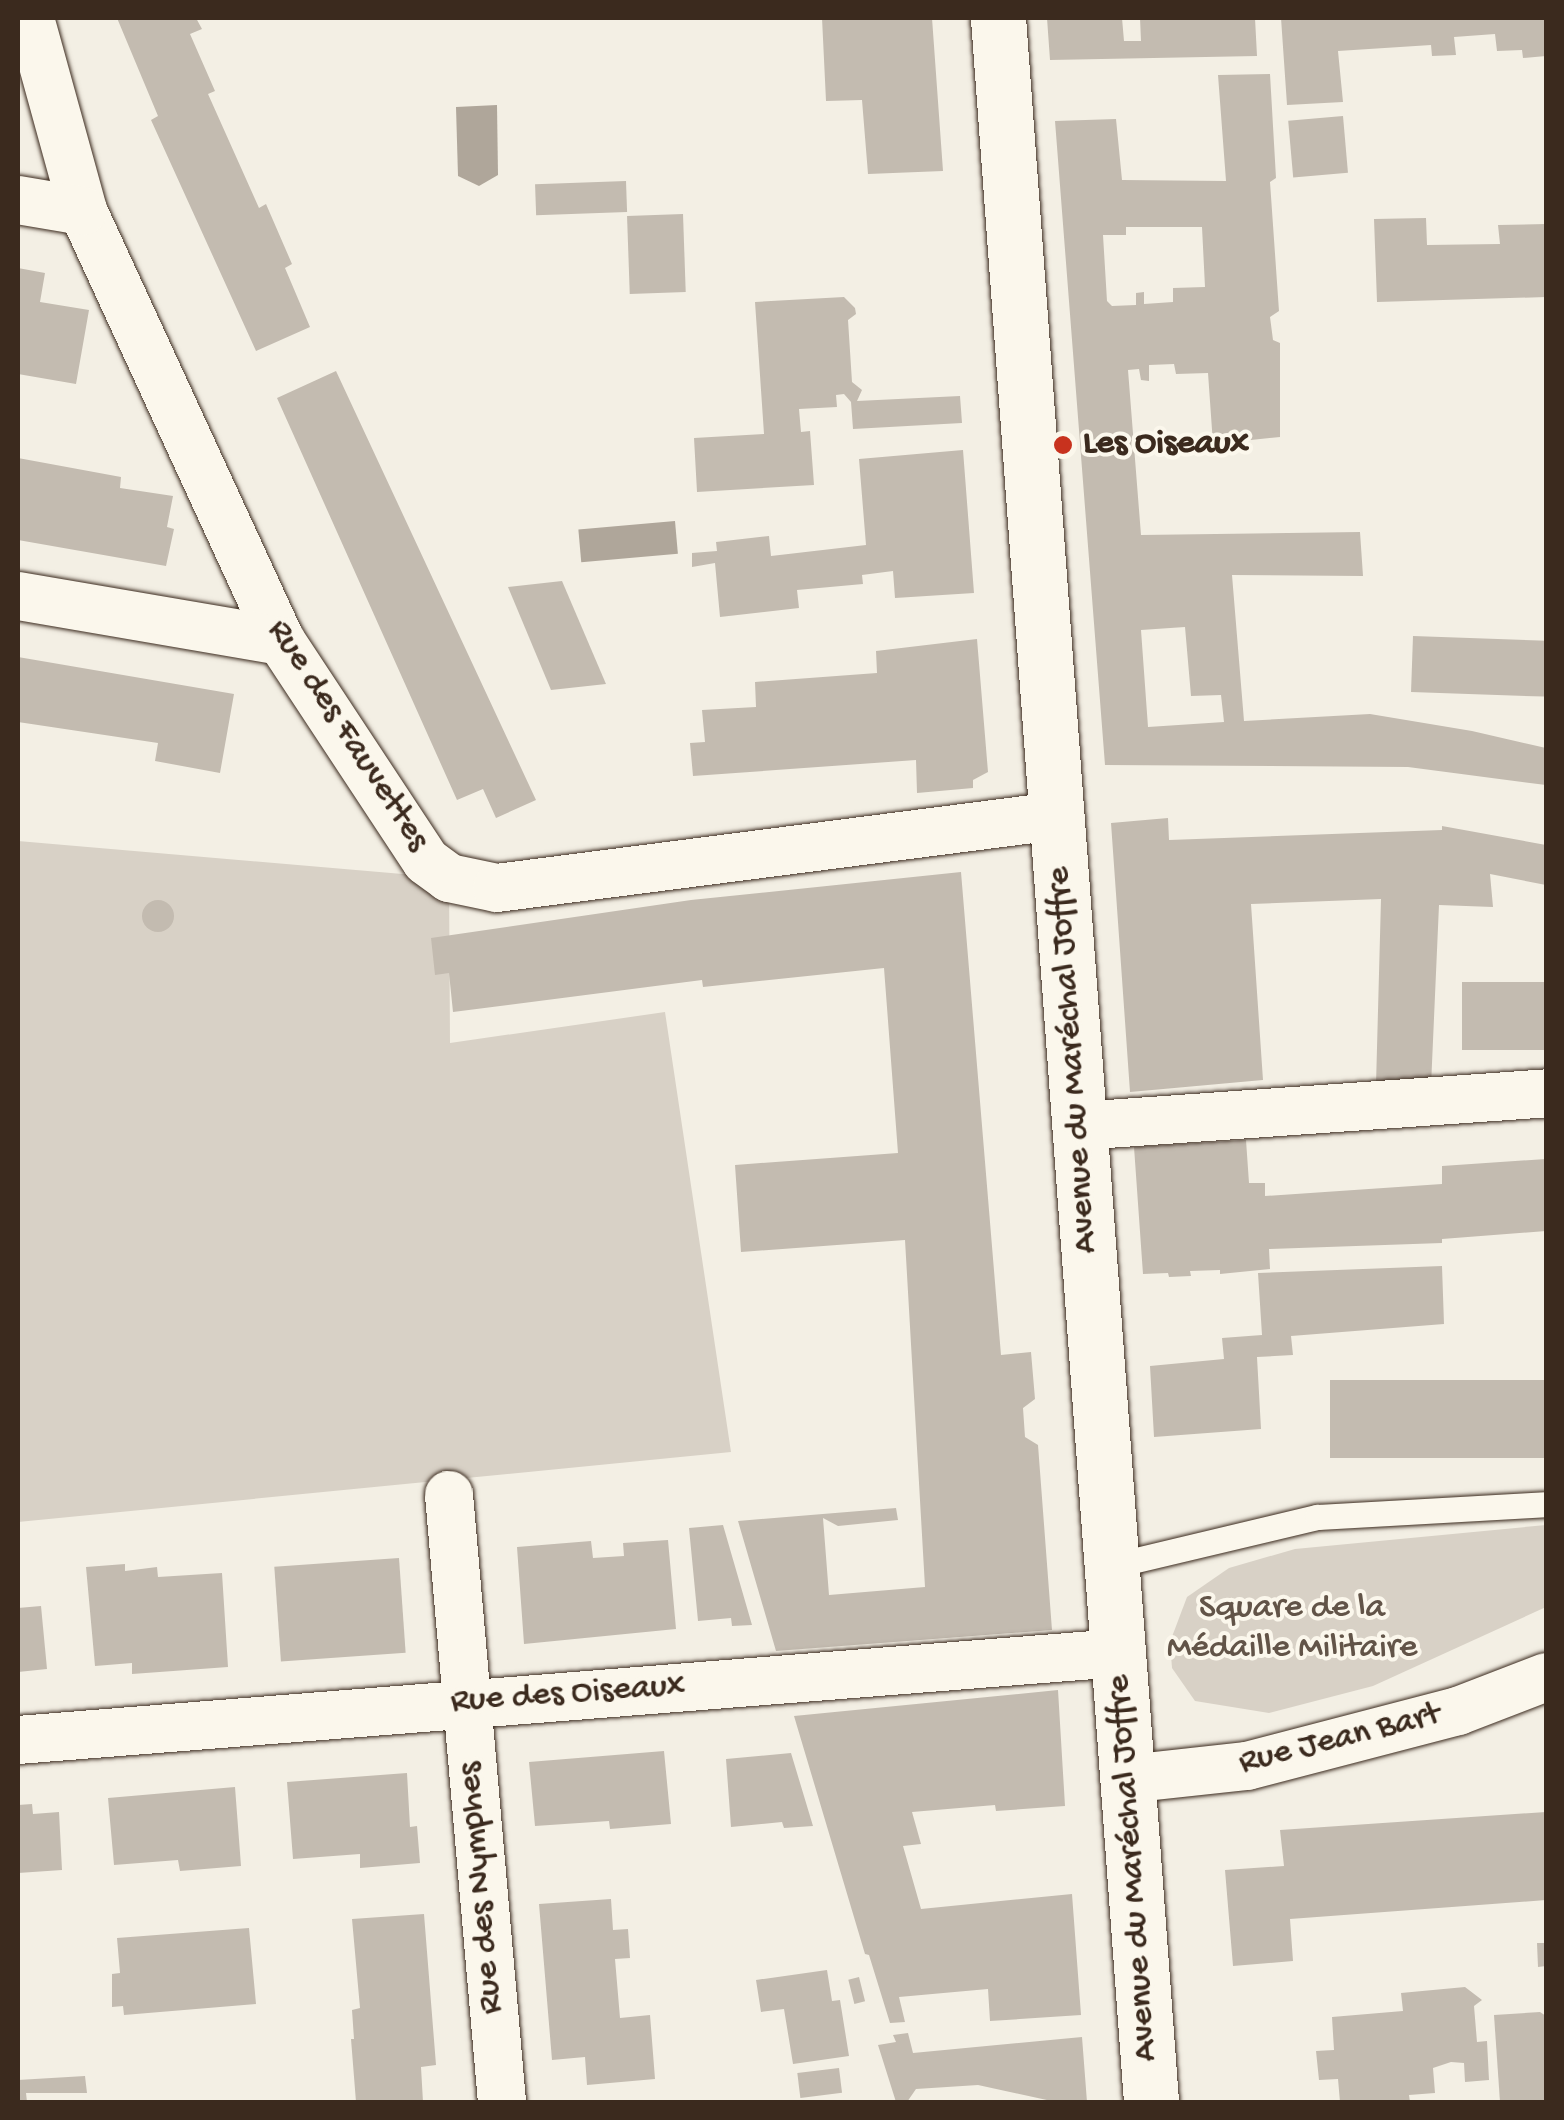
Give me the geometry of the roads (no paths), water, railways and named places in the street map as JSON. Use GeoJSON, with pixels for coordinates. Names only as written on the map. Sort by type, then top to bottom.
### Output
{"type":"FeatureCollection","features":[{"type":"Feature","properties":{"kind":"main road","name":"Avenue du Maréchal Joffre"},"geometry":{"type":"LineString","coordinates":[[998,18],[1151,2102]]}},
{"type":"Feature","properties":{"kind":"street","name":"Rue des Fauvettes"},"geometry":{"type":"LineString","coordinates":[[30,18],[84,211],[281,641],[426,861],[449,878],[497,888],[1056,816]]}},
{"type":"Feature","properties":{"kind":"street"},"geometry":{"type":"LineString","coordinates":[[18,200],[84,211]]}},
{"type":"Feature","properties":{"kind":"street"},"geometry":{"type":"LineString","coordinates":[[18,596],[281,641]]}},
{"type":"Feature","properties":{"kind":"street"},"geometry":{"type":"LineString","coordinates":[[1080,1126],[1546,1093]]}},
{"type":"Feature","properties":{"kind":"street","name":"Rue des Nymphes"},"geometry":{"type":"LineString","coordinates":[[449,1495],[502,2102]]}},
{"type":"Feature","properties":{"kind":"street","name":"Rue des Oiseaux"},"geometry":{"type":"LineString","coordinates":[[18,1740],[1118,1654]]}},
{"type":"Feature","properties":{"kind":"street","name":"Rue Jean Bart"},"geometry":{"type":"LineString","coordinates":[[1127,1779],[1247,1766],[1458,1711],[1546,1677]]}},
{"type":"Feature","properties":{"kind":"lane"},"geometry":{"type":"LineString","coordinates":[[1112,1566],[1317,1517],[1546,1504]]}},
{"type":"Feature","properties":{"kind":"place","name":"Les Oiseaux"},"geometry":{"type":"Point","coordinates":[1063,445]}},
{"type":"Feature","properties":{"kind":"park label","name":"Square de la Médaille Militaire"},"geometry":{"type":"Point","coordinates":[1292,1629]}}]}
